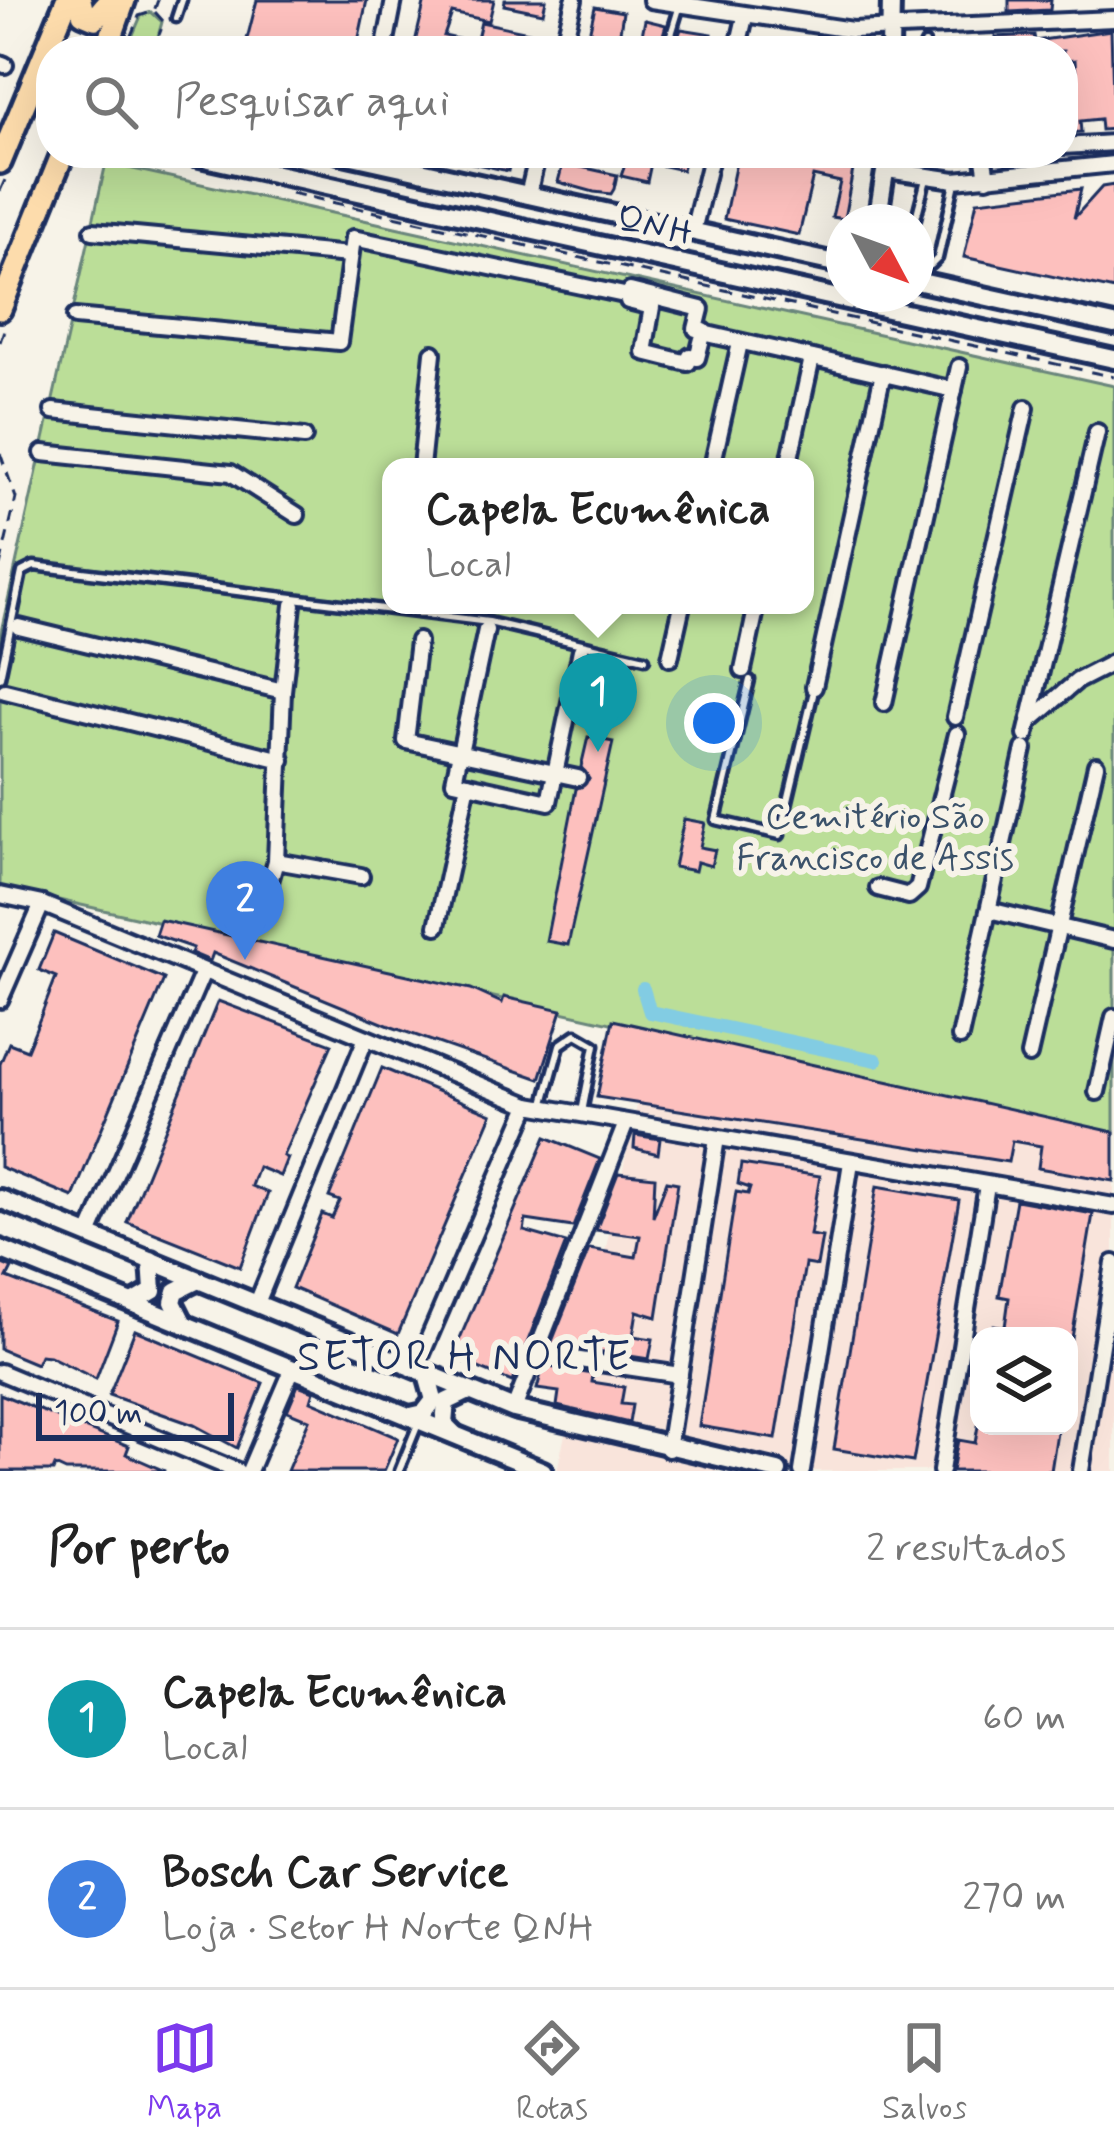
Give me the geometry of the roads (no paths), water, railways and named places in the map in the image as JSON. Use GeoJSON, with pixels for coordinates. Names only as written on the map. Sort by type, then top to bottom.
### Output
{"type":"FeatureCollection","features":[{"type":"Feature","properties":{"kind":"main road"},"geometry":{"type":"LineString","coordinates":[[52,36],[67,0]]}},
{"type":"Feature","properties":{"kind":"main road"},"geometry":{"type":"LineString","coordinates":[[80,0],[83,13],[94,18],[110,0]]}},
{"type":"Feature","properties":{"kind":"main road"},"geometry":{"type":"LineString","coordinates":[[111,36],[124,0]]}},
{"type":"Feature","properties":{"kind":"main road"},"geometry":{"type":"LineString","coordinates":[[0,162],[36,75]]}},
{"type":"Feature","properties":{"kind":"main road"},"geometry":{"type":"LineString","coordinates":[[0,309],[57,168]]}},
{"type":"Feature","properties":{"kind":"street"},"geometry":{"type":"LineString","coordinates":[[387,36],[394,0]]}},
{"type":"Feature","properties":{"kind":"street"},"geometry":{"type":"LineString","coordinates":[[566,36],[574,0]]}},
{"type":"Feature","properties":{"kind":"street"},"geometry":{"type":"LineString","coordinates":[[650,0],[835,30],[1114,19]]}},
{"type":"Feature","properties":{"kind":"street"},"geometry":{"type":"LineString","coordinates":[[890,36],[892,1]]}},
{"type":"Feature","properties":{"kind":"street"},"geometry":{"type":"LineString","coordinates":[[741,36],[745,17]]}},
{"type":"Feature","properties":{"kind":"street"},"geometry":{"type":"LineString","coordinates":[[1078,145],[1114,143]]}},
{"type":"Feature","properties":{"kind":"street"},"geometry":{"type":"LineString","coordinates":[[1078,168],[1114,164]]}},
{"type":"Feature","properties":{"kind":"street","name":"QNH"},"geometry":{"type":"LineString","coordinates":[[278,168],[1114,359]]}},
{"type":"Feature","properties":{"kind":"street","name":"QNH"},"geometry":{"type":"LineString","coordinates":[[414,168],[826,261]]}},
{"type":"Feature","properties":{"kind":"street"},"geometry":{"type":"LineString","coordinates":[[528,195],[534,168]]}},
{"type":"Feature","properties":{"kind":"street"},"geometry":{"type":"LineString","coordinates":[[626,251],[617,239],[628,228],[656,235],[693,231],[708,168]]}},
{"type":"Feature","properties":{"kind":"street"},"geometry":{"type":"LineString","coordinates":[[880,204],[886,168]]}},
{"type":"Feature","properties":{"kind":"street"},"geometry":{"type":"LineString","coordinates":[[904,168],[956,180],[1078,168]]}},
{"type":"Feature","properties":{"kind":"street"},"geometry":{"type":"LineString","coordinates":[[985,168],[987,178]]}},
{"type":"Feature","properties":{"kind":"street"},"geometry":{"type":"LineString","coordinates":[[527,226],[590,231],[598,217],[590,208]]}},
{"type":"Feature","properties":{"kind":"street"},"geometry":{"type":"LineString","coordinates":[[93,231],[349,255]]}},
{"type":"Feature","properties":{"kind":"street"},"geometry":{"type":"LineString","coordinates":[[75,317],[338,342],[353,238],[629,296]]}},
{"type":"Feature","properties":{"kind":"street"},"geometry":{"type":"LineString","coordinates":[[934,285],[1114,326]]}},
{"type":"Feature","properties":{"kind":"street"},"geometry":{"type":"LineString","coordinates":[[703,333],[697,358],[690,356],[688,363],[644,352],[652,307],[628,301],[630,291],[700,309],[696,328],[703,333],[954,390]]}},
{"type":"Feature","properties":{"kind":"street"},"geometry":{"type":"LineString","coordinates":[[982,330],[1018,327],[1051,333],[1058,322],[1052,311]]}},
{"type":"Feature","properties":{"kind":"street"},"geometry":{"type":"LineString","coordinates":[[1085,353],[1078,344],[1082,334],[1114,336]]}},
{"type":"Feature","properties":{"kind":"street"},"geometry":{"type":"LineString","coordinates":[[714,458],[740,343]]}},
{"type":"Feature","properties":{"kind":"street"},"geometry":{"type":"LineString","coordinates":[[423,458],[433,353]]}},
{"type":"Feature","properties":{"kind":"street"},"geometry":{"type":"LineString","coordinates":[[790,458],[812,358]]}},
{"type":"Feature","properties":{"kind":"street"},"geometry":{"type":"LineString","coordinates":[[884,703],[959,367]]}},
{"type":"Feature","properties":{"kind":"street"},"geometry":{"type":"LineString","coordinates":[[813,691],[883,373]]}},
{"type":"Feature","properties":{"kind":"street"},"geometry":{"type":"LineString","coordinates":[[955,717],[1026,408]]}},
{"type":"Feature","properties":{"kind":"street"},"geometry":{"type":"LineString","coordinates":[[53,411],[304,436]]}},
{"type":"Feature","properties":{"kind":"street"},"geometry":{"type":"LineString","coordinates":[[960,1037],[1097,432]]}},
{"type":"Feature","properties":{"kind":"street"},"geometry":{"type":"LineString","coordinates":[[43,453],[231,473],[297,514]]}},
{"type":"Feature","properties":{"kind":"street"},"geometry":{"type":"LineString","coordinates":[[269,885],[276,861],[283,692],[293,605]]}},
{"type":"Feature","properties":{"kind":"street"},"geometry":{"type":"LineString","coordinates":[[670,658],[680,614]]}},
{"type":"Feature","properties":{"kind":"street"},"geometry":{"type":"LineString","coordinates":[[747,675],[757,614]]}},
{"type":"Feature","properties":{"kind":"street"},"geometry":{"type":"LineString","coordinates":[[19,627],[283,692]]}},
{"type":"Feature","properties":{"kind":"street"},"geometry":{"type":"LineString","coordinates":[[487,629],[454,781],[549,802],[581,650]]}},
{"type":"Feature","properties":{"kind":"street"},"geometry":{"type":"LineString","coordinates":[[418,641],[406,741],[578,778]]}},
{"type":"Feature","properties":{"kind":"street"},"geometry":{"type":"LineString","coordinates":[[1027,735],[1077,681],[1114,662]]}},
{"type":"Feature","properties":{"kind":"street"},"geometry":{"type":"LineString","coordinates":[[2,684],[282,760]]}},
{"type":"Feature","properties":{"kind":"street"},"geometry":{"type":"LineString","coordinates":[[878,888],[909,896],[918,888],[957,734]]}},
{"type":"Feature","properties":{"kind":"street"},"geometry":{"type":"LineString","coordinates":[[1029,1055],[1096,765]]}},
{"type":"Feature","properties":{"kind":"street"},"geometry":{"type":"LineString","coordinates":[[437,926],[468,784]]}},
{"type":"Feature","properties":{"kind":"street"},"geometry":{"type":"LineString","coordinates":[[276,861],[362,876]]}},
{"type":"Feature","properties":{"kind":"street"},"geometry":{"type":"LineString","coordinates":[[0,896],[42,904],[536,1107],[1114,1206]]}},
{"type":"Feature","properties":{"kind":"street"},"geometry":{"type":"LineString","coordinates":[[0,1000],[42,904]]}},
{"type":"Feature","properties":{"kind":"street"},"geometry":{"type":"LineString","coordinates":[[988,910],[1114,940]]}},
{"type":"Feature","properties":{"kind":"street"},"geometry":{"type":"LineString","coordinates":[[89,1235],[203,972]]}},
{"type":"Feature","properties":{"kind":"street"},"geometry":{"type":"LineString","coordinates":[[1097,1092],[1114,1017]]}},
{"type":"Feature","properties":{"kind":"street"},"geometry":{"type":"LineString","coordinates":[[257,1303],[366,1038]]}},
{"type":"Feature","properties":{"kind":"street"},"geometry":{"type":"LineString","coordinates":[[415,1418],[434,1400],[421,1373],[536,1107]]}},
{"type":"Feature","properties":{"kind":"street"},"geometry":{"type":"LineString","coordinates":[[514,1409],[626,1123]]}},
{"type":"Feature","properties":{"kind":"street"},"geometry":{"type":"LineString","coordinates":[[668,1449],[717,1138]]}},
{"type":"Feature","properties":{"kind":"street"},"geometry":{"type":"LineString","coordinates":[[802,1471],[851,1162]]}},
{"type":"Feature","properties":{"kind":"street"},"geometry":{"type":"LineString","coordinates":[[941,1471],[987,1185]]}},
{"type":"Feature","properties":{"kind":"street"},"geometry":{"type":"LineString","coordinates":[[0,1199],[514,1409],[668,1449],[778,1471]]}},
{"type":"Feature","properties":{"kind":"street"},"geometry":{"type":"LineString","coordinates":[[0,1249],[543,1471]]}},
{"type":"Feature","properties":{"kind":"street"},"geometry":{"type":"LineString","coordinates":[[133,1303],[154,1291],[151,1260]]}},
{"type":"Feature","properties":{"kind":"street"},"geometry":{"type":"LineString","coordinates":[[1081,1471],[1114,1263]]}},
{"type":"Feature","properties":{"kind":"street"},"geometry":{"type":"LineString","coordinates":[[184,1324],[173,1302],[176,1292],[198,1280]]}},
{"type":"Feature","properties":{"kind":"street"},"geometry":{"type":"LineString","coordinates":[[533,1353],[680,1376]]}},
{"type":"Feature","properties":{"kind":"street"},"geometry":{"type":"LineString","coordinates":[[249,1471],[293,1368]]}},
{"type":"Feature","properties":{"kind":"street"},"geometry":{"type":"LineString","coordinates":[[0,1372],[237,1471]]}},
{"type":"Feature","properties":{"kind":"street"},"geometry":{"type":"LineString","coordinates":[[454,1434],[445,1424],[446,1402],[470,1390]]}},
{"type":"Feature","properties":{"kind":"lane"},"geometry":{"type":"LineString","coordinates":[[176,18],[182,0]]}},
{"type":"Feature","properties":{"kind":"lane"},"geometry":{"type":"LineString","coordinates":[[671,36],[680,5]]}},
{"type":"Feature","properties":{"kind":"lane"},"geometry":{"type":"LineString","coordinates":[[920,204],[927,176]]}},
{"type":"Feature","properties":{"kind":"lane"},"geometry":{"type":"LineString","coordinates":[[934,261],[956,180]]}},
{"type":"Feature","properties":{"kind":"lane"},"geometry":{"type":"LineString","coordinates":[[2,684],[22,572],[34,566],[382,609]]}},
{"type":"Feature","properties":{"kind":"lane"},"geometry":{"type":"LineString","coordinates":[[424,614],[489,622],[645,659]]}},
{"type":"Feature","properties":{"kind":"lane"},"geometry":{"type":"LineString","coordinates":[[747,675],[716,820],[780,835],[813,691]]}},
{"type":"Feature","properties":{"kind":"lane"},"geometry":{"type":"LineString","coordinates":[[536,1107],[560,1045],[576,1034],[596,1045],[581,1115]]}},
{"type":"Feature","properties":{"kind":"lane"},"geometry":{"type":"LineString","coordinates":[[399,1471],[415,1418]]}},
{"type":"Feature","properties":{"kind":"waterway"},"geometry":{"type":"LineString","coordinates":[[643,989],[650,1012],[876,1060]]}},
{"type":"Feature","properties":{"kind":"place","name":"Capela Ecumênica"},"geometry":{"type":"Point","coordinates":[598,752]}},
{"type":"Feature","properties":{"kind":"place","name":"Bosch Car Service"},"geometry":{"type":"Point","coordinates":[245,960]}},
{"type":"Feature","properties":{"kind":"district","name":"SETOR H NORTE"},"geometry":{"type":"Point","coordinates":[465,1355]}},
{"type":"Feature","properties":{"kind":"park label","name":"Cemitério São Francisco de Assis"},"geometry":{"type":"Point","coordinates":[875,836]}}]}
